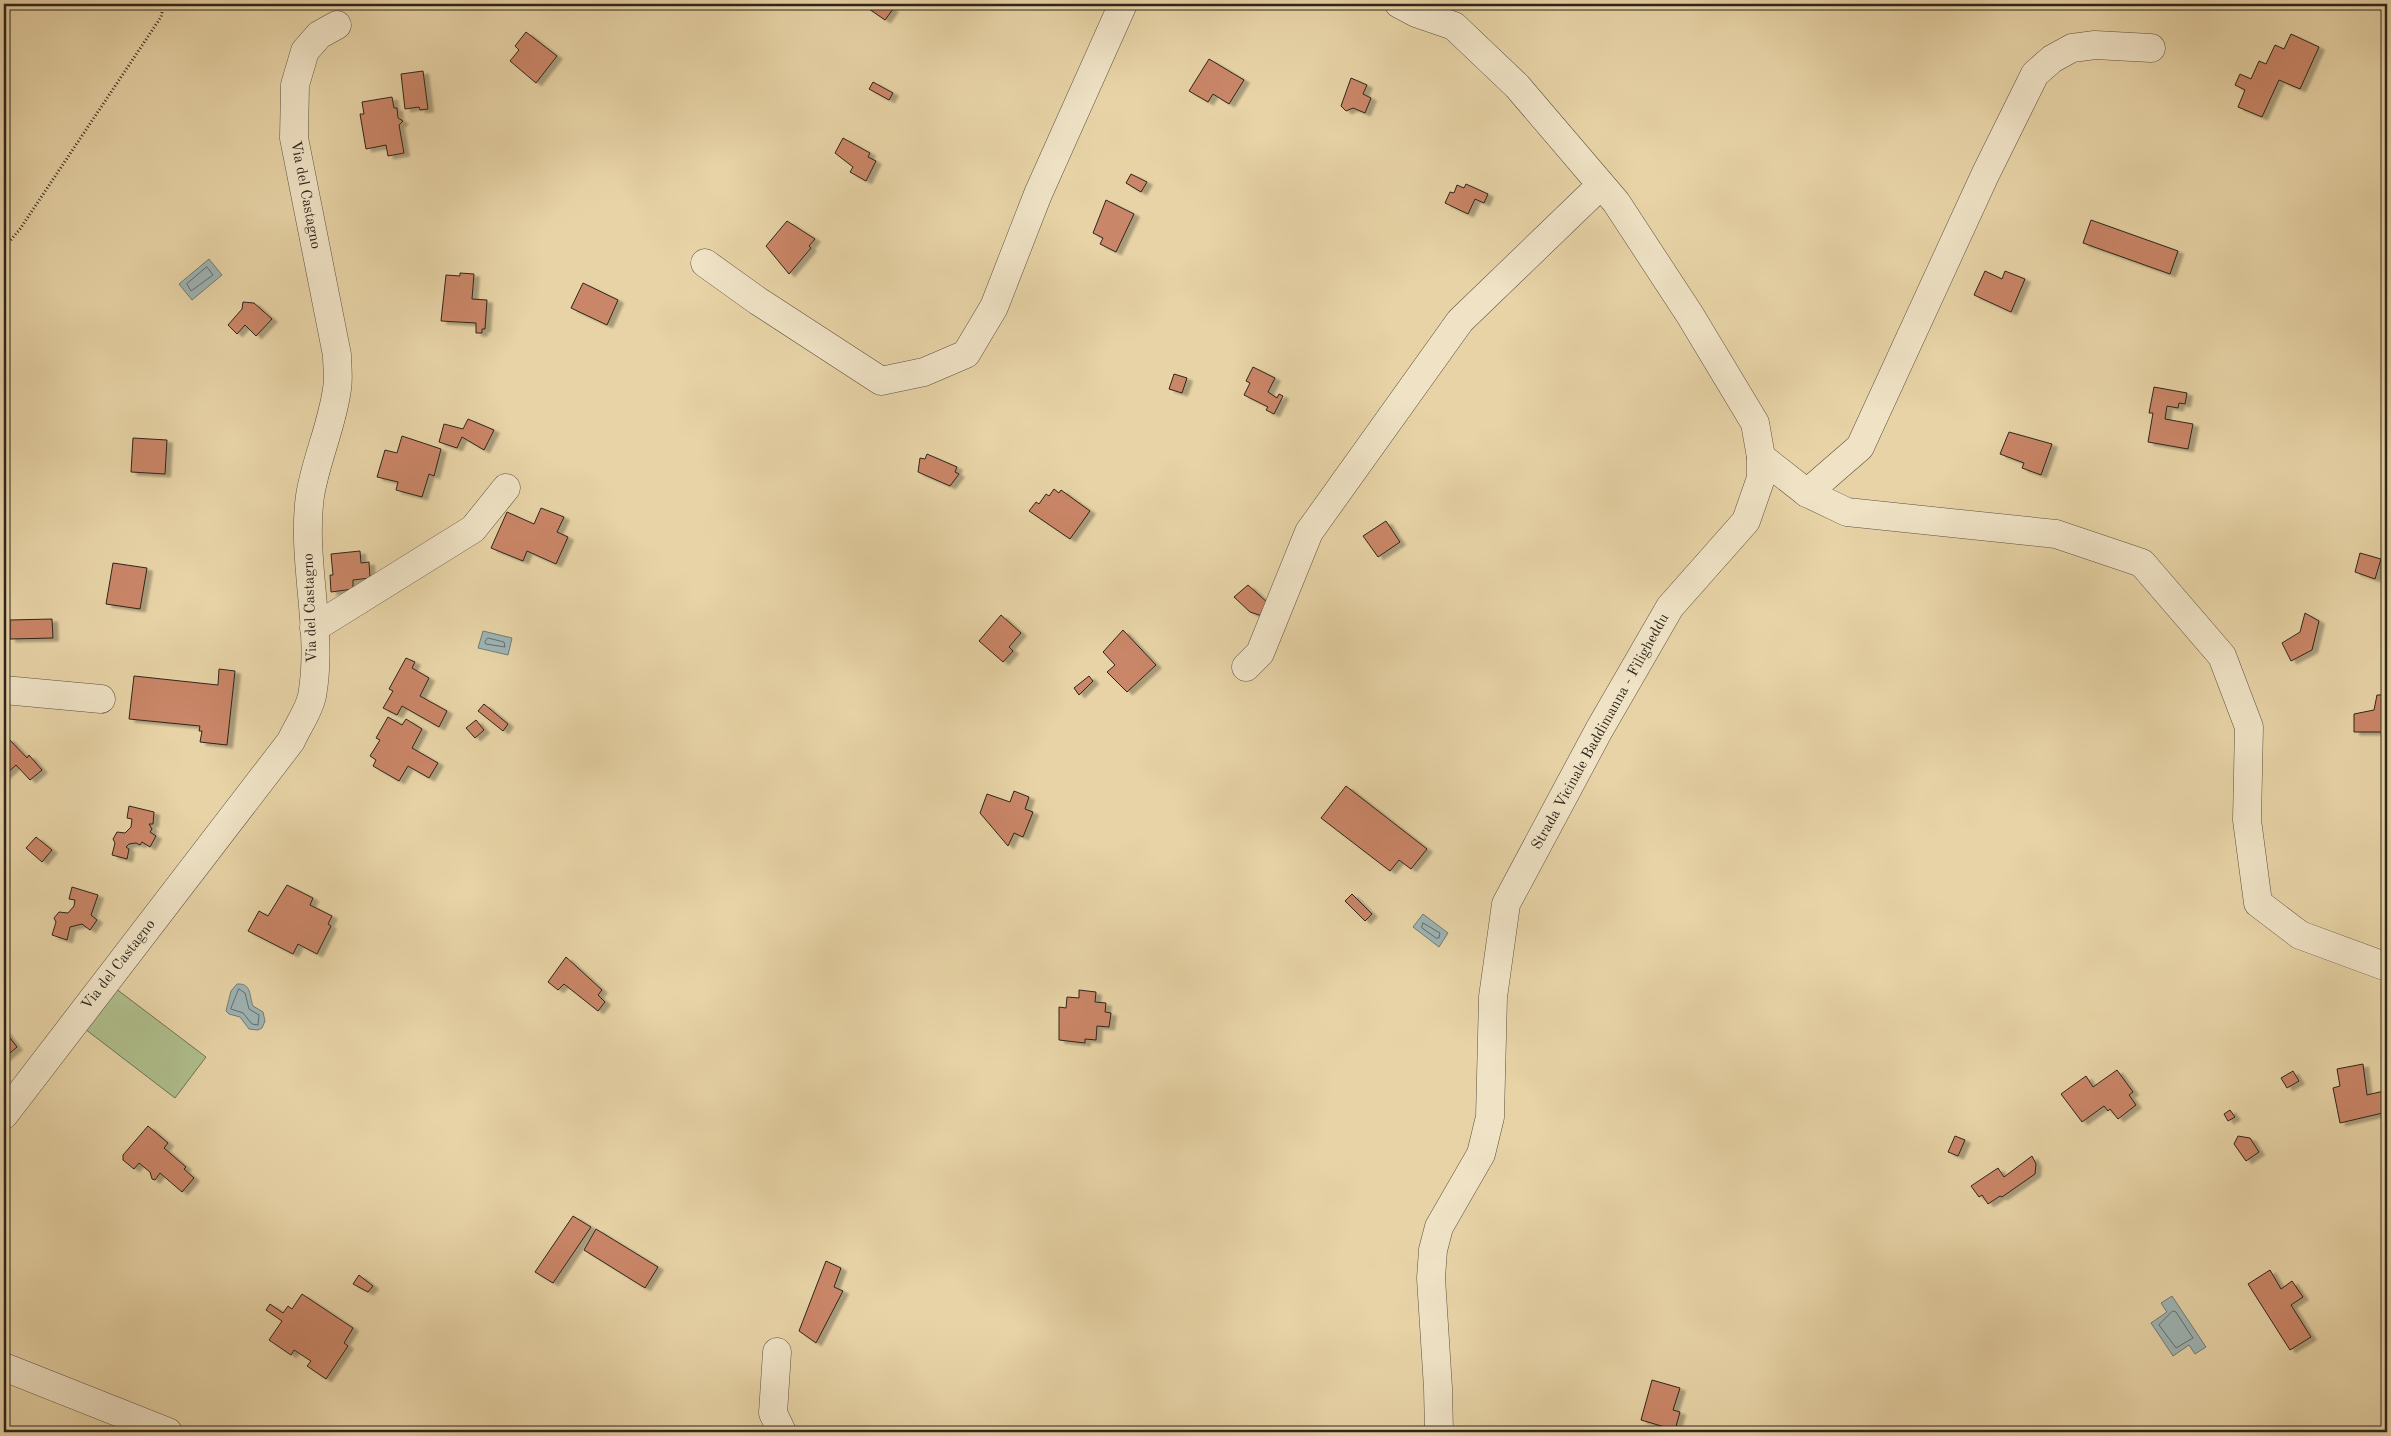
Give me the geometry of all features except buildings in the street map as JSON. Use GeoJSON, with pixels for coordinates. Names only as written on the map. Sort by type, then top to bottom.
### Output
{"type":"FeatureCollection","features":[{"type":"Feature","properties":{"kind":"street"},"geometry":{"type":"LineString","coordinates":[[705,263],[758,302],[881,381],[924,372],[966,354],[994,307],[1038,194],[1123,4]]}},
{"type":"Feature","properties":{"kind":"street","name":"Strada Vicinale Baddimanna - Filigheddu"},"geometry":{"type":"LineString","coordinates":[[1398,4],[1416,13],[1454,26],[1517,86],[1616,202],[1684,307],[1755,423],[1761,457],[1761,478],[1746,522],[1670,608],[1599,730],[1506,904],[1499,937],[1493,997],[1490,1117],[1481,1154],[1439,1227],[1433,1250],[1431,1278],[1439,1432]]}},
{"type":"Feature","properties":{"kind":"street","name":"Via del Castagno"},"geometry":{"type":"LineString","coordinates":[[4,1114],[291,741],[311,698],[315,661],[308,530],[310,497],[317,461],[333,413],[338,387],[337,355],[294,138],[295,85],[306,51],[319,35],[338,25]]}},
{"type":"Feature","properties":{"kind":"street"},"geometry":{"type":"LineString","coordinates":[[1807,493],[1860,447],[1985,175],[2035,74],[2052,58],[2072,48],[2095,45],[2151,48]]}},
{"type":"Feature","properties":{"kind":"street"},"geometry":{"type":"LineString","coordinates":[[1246,667],[1260,654],[1309,532],[1460,320],[1601,185]]}},
{"type":"Feature","properties":{"kind":"street"},"geometry":{"type":"LineString","coordinates":[[1761,457],[1807,493],[1846,512],[2056,534],[2142,563],[2222,656],[2249,727],[2247,820],[2258,903],[2300,935],[2387,967]]}},
{"type":"Feature","properties":{"kind":"street"},"geometry":{"type":"LineString","coordinates":[[314,628],[473,529],[506,488]]}},
{"type":"Feature","properties":{"kind":"street"},"geometry":{"type":"LineString","coordinates":[[4,690],[101,699]]}},
{"type":"Feature","properties":{"kind":"street"},"geometry":{"type":"LineString","coordinates":[[777,1352],[773,1413],[782,1432]]}},
{"type":"Feature","properties":{"kind":"street"},"geometry":{"type":"LineString","coordinates":[[4,1367],[168,1432]]}},
{"type":"Feature","properties":{"kind":"path"},"geometry":{"type":"LineString","coordinates":[[4,248],[20,229],[161,17],[164,4]]}},
{"type":"Feature","properties":{"kind":"green space"},"geometry":{"type":"Polygon","coordinates":[[[115,988],[206,1057],[175,1098],[85,1029],[115,988]]]}},
{"type":"Feature","properties":{"kind":"water"},"geometry":{"type":"Polygon","coordinates":[[[209,259],[222,275],[192,300],[179,284],[209,259]]]}},
{"type":"Feature","properties":{"kind":"water"},"geometry":{"type":"Polygon","coordinates":[[[483,631],[512,638],[508,655],[478,648],[483,631]]]}},
{"type":"Feature","properties":{"kind":"water"},"geometry":{"type":"Polygon","coordinates":[[[1423,914],[1448,933],[1439,947],[1413,927],[1423,914]]]}},
{"type":"Feature","properties":{"kind":"water"},"geometry":{"type":"Polygon","coordinates":[[[237,984],[242,984],[248,988],[253,1006],[263,1012],[265,1021],[262,1028],[258,1030],[249,1029],[240,1017],[229,1014],[226,1011],[231,991],[237,984]]]}},
{"type":"Feature","properties":{"kind":"water"},"geometry":{"type":"Polygon","coordinates":[[[2172,1296],[2206,1347],[2195,1354],[2189,1345],[2173,1356],[2151,1323],[2167,1312],[2161,1303],[2172,1296]]]}}]}
